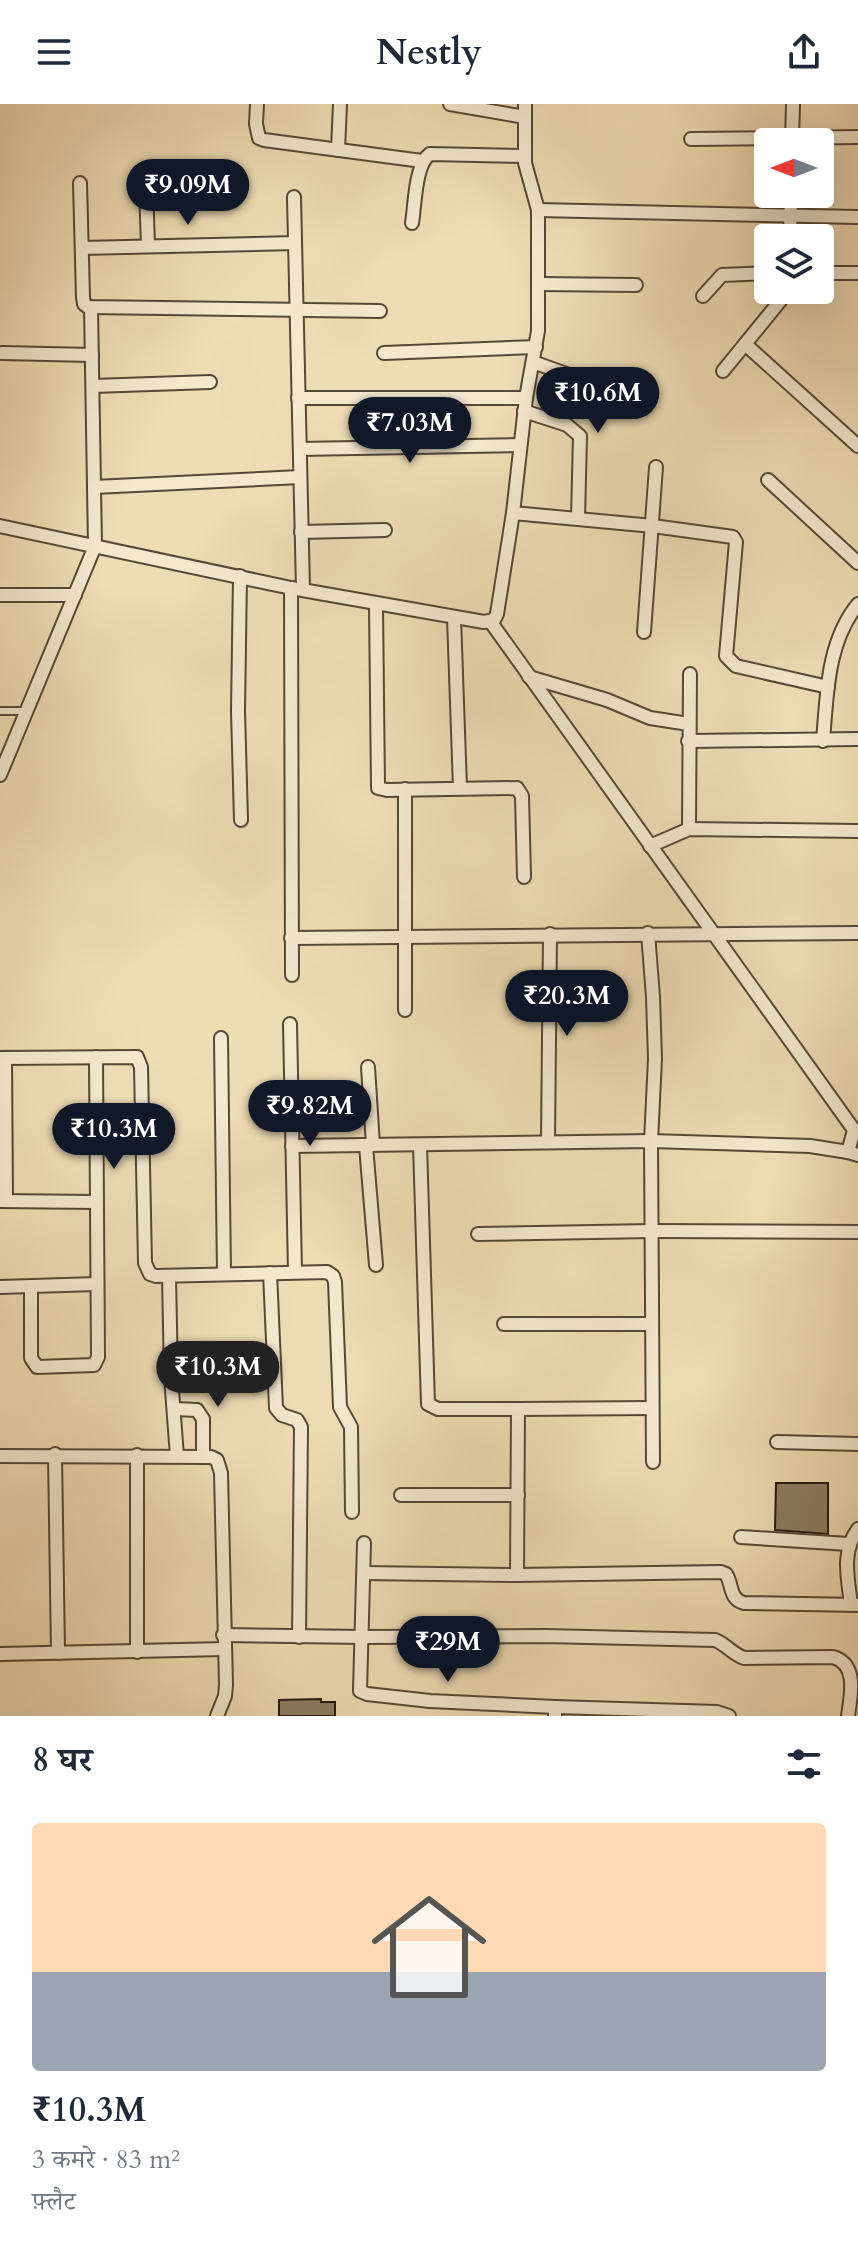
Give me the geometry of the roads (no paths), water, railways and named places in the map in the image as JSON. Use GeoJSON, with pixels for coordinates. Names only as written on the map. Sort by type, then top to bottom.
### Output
{"type":"FeatureCollection","features":[{"type":"Feature","properties":{"kind":"street"},"geometry":{"type":"LineString","coordinates":[[257,104],[259,138],[422,161]]}},
{"type":"Feature","properties":{"kind":"street"},"geometry":{"type":"LineString","coordinates":[[338,150],[340,104]]}},
{"type":"Feature","properties":{"kind":"street"},"geometry":{"type":"LineString","coordinates":[[450,104],[525,111],[525,156],[538,210],[536,347],[525,404],[513,513],[497,614],[490,621]]}},
{"type":"Feature","properties":{"kind":"street"},"geometry":{"type":"LineString","coordinates":[[792,128],[793,104]]}},
{"type":"Feature","properties":{"kind":"street"},"geometry":{"type":"LineString","coordinates":[[834,138],[858,137]]}},
{"type":"Feature","properties":{"kind":"street"},"geometry":{"type":"LineString","coordinates":[[691,139],[754,140]]}},
{"type":"Feature","properties":{"kind":"street"},"geometry":{"type":"LineString","coordinates":[[412,223],[422,161],[430,154],[525,156]]}},
{"type":"Feature","properties":{"kind":"street"},"geometry":{"type":"LineString","coordinates":[[80,183],[83,301],[86,306],[297,312],[380,311]]}},
{"type":"Feature","properties":{"kind":"street"},"geometry":{"type":"LineString","coordinates":[[146,187],[148,246]]}},
{"type":"Feature","properties":{"kind":"street"},"geometry":{"type":"LineString","coordinates":[[292,975],[297,589],[301,532],[294,197]]}},
{"type":"Feature","properties":{"kind":"street"},"geometry":{"type":"LineString","coordinates":[[790,208],[790,224]]}},
{"type":"Feature","properties":{"kind":"street"},"geometry":{"type":"LineString","coordinates":[[538,210],[858,217]]}},
{"type":"Feature","properties":{"kind":"street"},"geometry":{"type":"LineString","coordinates":[[82,248],[295,243]]}},
{"type":"Feature","properties":{"kind":"street"},"geometry":{"type":"LineString","coordinates":[[834,273],[858,273]]}},
{"type":"Feature","properties":{"kind":"street"},"geometry":{"type":"LineString","coordinates":[[703,296],[722,275],[754,274]]}},
{"type":"Feature","properties":{"kind":"street"},"geometry":{"type":"LineString","coordinates":[[539,284],[636,285]]}},
{"type":"Feature","properties":{"kind":"street"},"geometry":{"type":"LineString","coordinates":[[723,371],[778,304]]}},
{"type":"Feature","properties":{"kind":"street"},"geometry":{"type":"LineString","coordinates":[[0,775],[95,546],[91,307]]}},
{"type":"Feature","properties":{"kind":"street"},"geometry":{"type":"LineString","coordinates":[[745,344],[858,446]]}},
{"type":"Feature","properties":{"kind":"street"},"geometry":{"type":"LineString","coordinates":[[384,353],[536,347]]}},
{"type":"Feature","properties":{"kind":"street"},"geometry":{"type":"LineString","coordinates":[[2,353],[92,355]]}},
{"type":"Feature","properties":{"kind":"street"},"geometry":{"type":"LineString","coordinates":[[533,362],[621,394]]}},
{"type":"Feature","properties":{"kind":"street"},"geometry":{"type":"LineString","coordinates":[[93,386],[210,382]]}},
{"type":"Feature","properties":{"kind":"street"},"geometry":{"type":"LineString","coordinates":[[298,398],[525,404],[576,430],[580,436],[578,519]]}},
{"type":"Feature","properties":{"kind":"street"},"geometry":{"type":"LineString","coordinates":[[300,449],[520,445]]}},
{"type":"Feature","properties":{"kind":"street"},"geometry":{"type":"LineString","coordinates":[[644,632],[656,467]]}},
{"type":"Feature","properties":{"kind":"street"},"geometry":{"type":"LineString","coordinates":[[94,487],[300,477]]}},
{"type":"Feature","properties":{"kind":"street"},"geometry":{"type":"LineString","coordinates":[[768,480],[858,563]]}},
{"type":"Feature","properties":{"kind":"street"},"geometry":{"type":"LineString","coordinates":[[513,513],[653,526],[735,539],[725,649],[730,662],[828,687]]}},
{"type":"Feature","properties":{"kind":"street"},"geometry":{"type":"LineString","coordinates":[[0,526],[376,605],[490,621],[713,934],[856,1124],[853,1153],[810,1146],[651,1141],[292,1146]]}},
{"type":"Feature","properties":{"kind":"street"},"geometry":{"type":"LineString","coordinates":[[301,532],[385,530]]}},
{"type":"Feature","properties":{"kind":"street"},"geometry":{"type":"LineString","coordinates":[[240,576],[238,711],[241,820]]}},
{"type":"Feature","properties":{"kind":"street"},"geometry":{"type":"LineString","coordinates":[[0,595],[75,595]]}},
{"type":"Feature","properties":{"kind":"street"},"geometry":{"type":"LineString","coordinates":[[823,741],[828,687],[841,629],[858,604]]}},
{"type":"Feature","properties":{"kind":"street"},"geometry":{"type":"LineString","coordinates":[[376,605],[377,784],[381,790],[511,786],[521,791],[524,877]]}},
{"type":"Feature","properties":{"kind":"street"},"geometry":{"type":"LineString","coordinates":[[454,617],[460,788]]}},
{"type":"Feature","properties":{"kind":"street"},"geometry":{"type":"LineString","coordinates":[[689,829],[690,674]]}},
{"type":"Feature","properties":{"kind":"street"},"geometry":{"type":"LineString","coordinates":[[529,677],[607,700],[650,718],[689,724]]}},
{"type":"Feature","properties":{"kind":"street"},"geometry":{"type":"LineString","coordinates":[[688,741],[858,739]]}},
{"type":"Feature","properties":{"kind":"street"},"geometry":{"type":"LineString","coordinates":[[405,789],[405,1010]]}},
{"type":"Feature","properties":{"kind":"street"},"geometry":{"type":"LineString","coordinates":[[650,846],[689,829],[858,831]]}},
{"type":"Feature","properties":{"kind":"street"},"geometry":{"type":"LineString","coordinates":[[648,933],[655,1059],[651,1141],[653,1462]]}},
{"type":"Feature","properties":{"kind":"street"},"geometry":{"type":"LineString","coordinates":[[291,938],[858,933]]}},
{"type":"Feature","properties":{"kind":"street"},"geometry":{"type":"LineString","coordinates":[[548,1142],[550,934]]}},
{"type":"Feature","properties":{"kind":"street"},"geometry":{"type":"LineString","coordinates":[[290,1024],[295,1272]]}},
{"type":"Feature","properties":{"kind":"street"},"geometry":{"type":"LineString","coordinates":[[221,1038],[224,1273]]}},
{"type":"Feature","properties":{"kind":"street"},"geometry":{"type":"LineString","coordinates":[[96,1202],[3,1201],[2,1058],[132,1055],[140,1061],[145,1263],[150,1274],[327,1272],[333,1276],[340,1407],[351,1427],[352,1512]]}},
{"type":"Feature","properties":{"kind":"street"},"geometry":{"type":"LineString","coordinates":[[31,1287],[33,1364],[37,1367],[90,1367],[98,1357],[96,1057]]}},
{"type":"Feature","properties":{"kind":"street"},"geometry":{"type":"LineString","coordinates":[[368,1067],[376,1265]]}},
{"type":"Feature","properties":{"kind":"street"},"geometry":{"type":"LineString","coordinates":[[420,1145],[428,1404],[438,1409],[652,1408]]}},
{"type":"Feature","properties":{"kind":"street"},"geometry":{"type":"LineString","coordinates":[[478,1234],[858,1232]]}},
{"type":"Feature","properties":{"kind":"street"},"geometry":{"type":"LineString","coordinates":[[270,1273],[276,1408],[282,1415],[297,1420],[301,1427],[299,1637]]}},
{"type":"Feature","properties":{"kind":"street"},"geometry":{"type":"LineString","coordinates":[[169,1276],[171,1377],[176,1409],[177,1456]]}},
{"type":"Feature","properties":{"kind":"street"},"geometry":{"type":"LineString","coordinates":[[0,1287],[97,1284]]}},
{"type":"Feature","properties":{"kind":"street"},"geometry":{"type":"LineString","coordinates":[[504,1324],[651,1324]]}},
{"type":"Feature","properties":{"kind":"street"},"geometry":{"type":"LineString","coordinates":[[176,1409],[197,1410],[203,1419],[203,1457]]}},
{"type":"Feature","properties":{"kind":"street"},"geometry":{"type":"LineString","coordinates":[[517,1575],[518,1409]]}},
{"type":"Feature","properties":{"kind":"street"},"geometry":{"type":"LineString","coordinates":[[777,1442],[858,1444]]}},
{"type":"Feature","properties":{"kind":"street"},"geometry":{"type":"LineString","coordinates":[[55,1454],[58,1653]]}},
{"type":"Feature","properties":{"kind":"street"},"geometry":{"type":"LineString","coordinates":[[137,1455],[137,1652]]}},
{"type":"Feature","properties":{"kind":"street"},"geometry":{"type":"LineString","coordinates":[[0,1456],[137,1455],[217,1460],[221,1473],[225,1696],[217,1716]]}},
{"type":"Feature","properties":{"kind":"street"},"geometry":{"type":"LineString","coordinates":[[401,1495],[518,1495]]}},
{"type":"Feature","properties":{"kind":"street"},"geometry":{"type":"LineString","coordinates":[[364,1573],[517,1575],[721,1572],[729,1579],[733,1596],[744,1603],[854,1605],[846,1557],[848,1544],[858,1529]]}},
{"type":"Feature","properties":{"kind":"street"},"geometry":{"type":"LineString","coordinates":[[741,1537],[848,1544]]}},
{"type":"Feature","properties":{"kind":"street"},"geometry":{"type":"LineString","coordinates":[[364,1543],[364,1637],[359,1688],[363,1693],[555,1712],[717,1712],[729,1716]]}},
{"type":"Feature","properties":{"kind":"street"},"geometry":{"type":"LineString","coordinates":[[0,1654],[137,1652],[299,1637],[703,1639],[723,1643],[735,1655],[744,1658],[833,1657],[842,1660],[849,1669],[851,1697],[848,1716]]}},
{"type":"Feature","properties":{"kind":"lane"},"geometry":{"type":"LineString","coordinates":[[0,711],[26,711]]}}]}
